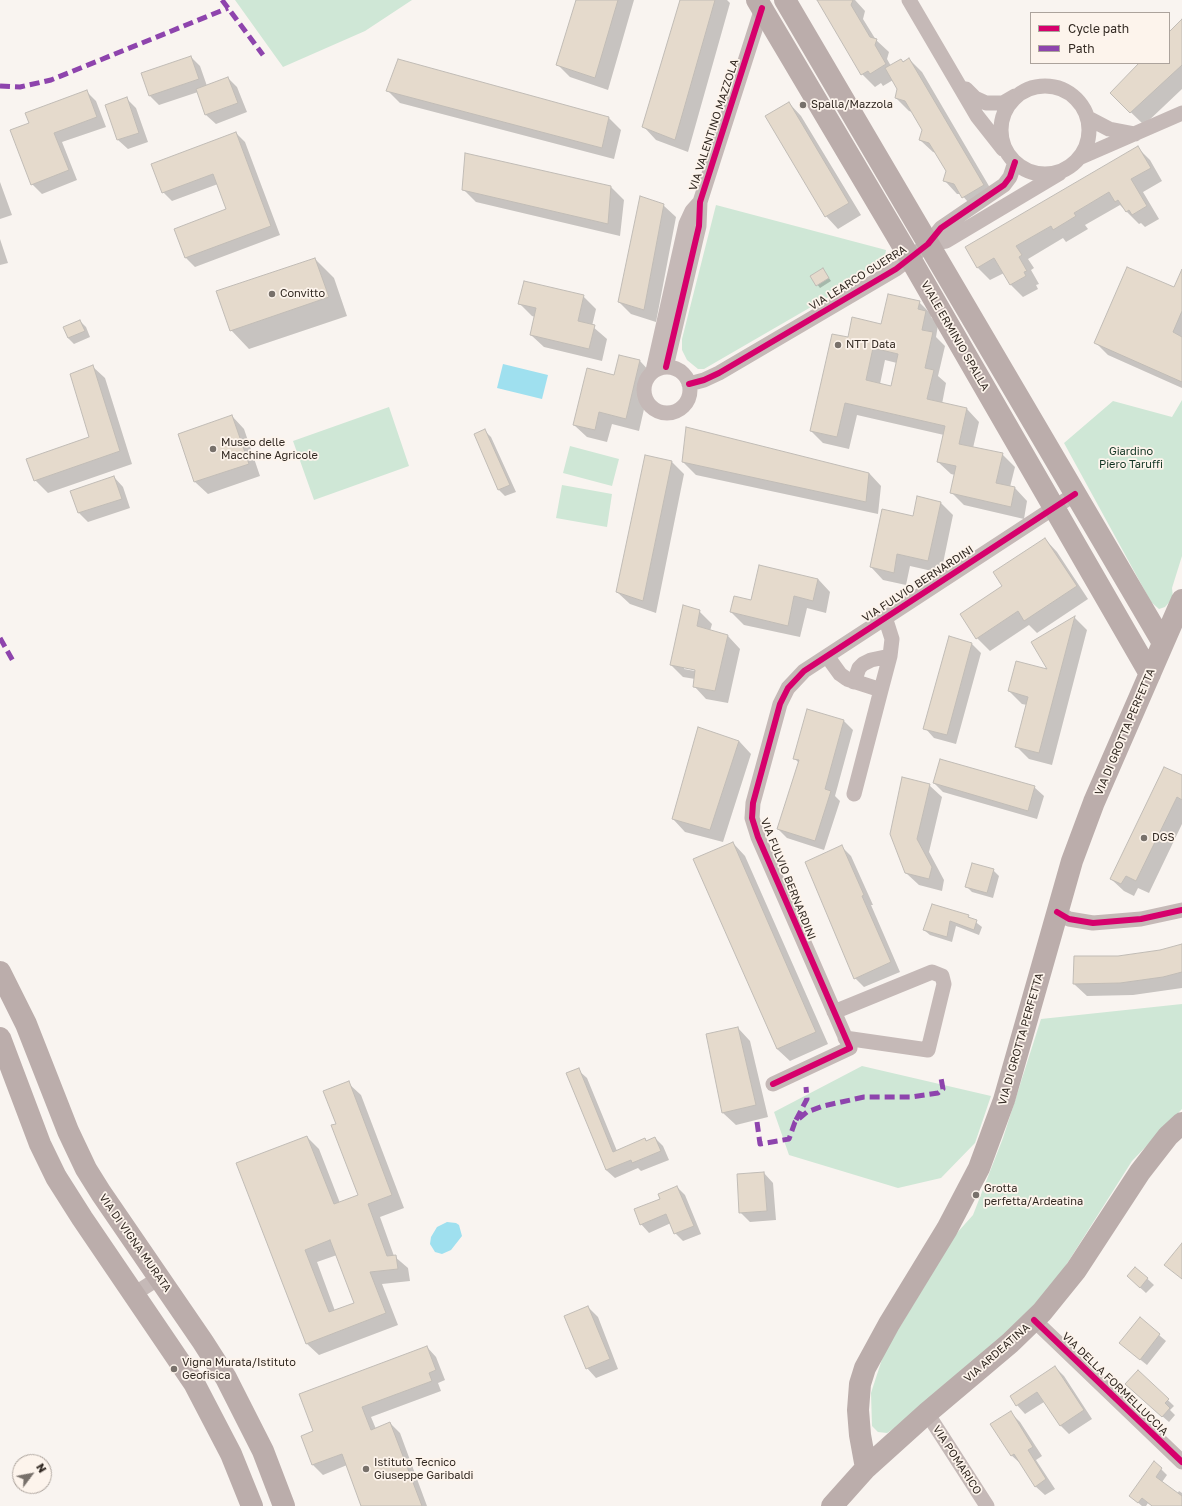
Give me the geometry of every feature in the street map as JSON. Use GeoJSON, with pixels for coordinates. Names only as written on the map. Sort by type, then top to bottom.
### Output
{"type":"FeatureCollection","features":[{"type":"Feature","properties":{"kind":"main road","name":"VIALE ERMINIO SPALLA"},"geometry":{"type":"LineString","coordinates":[[785,0],[1163,643]]}},
{"type":"Feature","properties":{"kind":"main road","name":"VIALE ERMINIO SPALLA"},"geometry":{"type":"LineString","coordinates":[[760,4],[910,258],[1150,674]]}},
{"type":"Feature","properties":{"kind":"main road","name":"VIA DI GROTTA PERFETTA"},"geometry":{"type":"LineString","coordinates":[[866,1468],[858,1419],[860,1389],[863,1373],[886,1330],[947,1229],[979,1168],[1004,1100],[1056,912],[1072,861],[1094,802],[1182,600]]}},
{"type":"Feature","properties":{"kind":"main road","name":"VIA DI VIGNA MURATA"},"geometry":{"type":"LineString","coordinates":[[0,972],[26,1024],[64,1121],[82,1160],[101,1194],[203,1342],[243,1409],[263,1450],[284,1506]]}},
{"type":"Feature","properties":{"kind":"main road"},"geometry":{"type":"LineString","coordinates":[[0,1038],[40,1144],[54,1172],[82,1218],[194,1383],[231,1454],[252,1506]]}},
{"type":"Feature","properties":{"kind":"main road","name":"VIA ARDEATINA"},"geometry":{"type":"LineString","coordinates":[[832,1506],[866,1468],[1034,1320],[1060,1292],[1140,1172],[1168,1136],[1182,1123]]}},
{"type":"Feature","properties":{"kind":"street"},"geometry":{"type":"LineString","coordinates":[[916,3],[948,66],[977,116],[991,135],[1025,170],[1037,173],[1061,172],[1079,158],[1182,113]]}},
{"type":"Feature","properties":{"kind":"street","name":"VIA VALENTINO MAZZOLA"},"geometry":{"type":"LineString","coordinates":[[660,369],[670,322],[699,226],[700,202],[760,4]]}},
{"type":"Feature","properties":{"kind":"street"},"geometry":{"type":"LineString","coordinates":[[948,66],[970,94],[981,102],[998,104],[1034,87],[1056,87],[1069,93],[1077,99],[1088,118],[1088,139],[1079,158]]}},
{"type":"Feature","properties":{"kind":"street"},"geometry":{"type":"LineString","coordinates":[[1011,157],[1002,141],[1001,122],[1004,112],[1015,96]]}},
{"type":"Feature","properties":{"kind":"street"},"geometry":{"type":"LineString","coordinates":[[1088,118],[1109,129],[1135,134]]}},
{"type":"Feature","properties":{"kind":"street","name":"VIA LEARCO GUERRA"},"geometry":{"type":"LineString","coordinates":[[689,384],[704,380],[719,373],[896,269],[928,244],[941,228],[1004,185],[1010,177],[1011,157]]}},
{"type":"Feature","properties":{"kind":"street","name":"VIA LEARCO GUERRA"},"geometry":{"type":"LineString","coordinates":[[928,244],[939,244],[954,237],[1054,178],[1061,172]]}},
{"type":"Feature","properties":{"kind":"street"},"geometry":{"type":"LineString","coordinates":[[660,369],[680,370],[685,375],[689,384],[690,396],[682,408],[668,414],[660,413],[648,404],[645,397],[645,382],[660,369]]}},
{"type":"Feature","properties":{"kind":"street","name":"VIA FULVIO BERNARDINI"},"geometry":{"type":"LineString","coordinates":[[845,1038],[758,837],[752,818],[753,803],[780,704],[788,688],[795,679],[827,656],[1076,494]]}},
{"type":"Feature","properties":{"kind":"street"},"geometry":{"type":"LineString","coordinates":[[854,794],[890,656],[892,639],[885,617]]}},
{"type":"Feature","properties":{"kind":"street"},"geometry":{"type":"LineString","coordinates":[[827,656],[840,674],[854,682],[881,690]]}},
{"type":"Feature","properties":{"kind":"street"},"geometry":{"type":"LineString","coordinates":[[854,682],[859,668],[863,664],[872,660],[890,656]]}},
{"type":"Feature","properties":{"kind":"street"},"geometry":{"type":"LineString","coordinates":[[1056,912],[1069,919],[1093,923],[1141,919],[1182,910]]}},
{"type":"Feature","properties":{"kind":"street"},"geometry":{"type":"LineString","coordinates":[[834,1012],[932,972],[942,976],[944,984],[928,1050],[845,1038]]}},
{"type":"Feature","properties":{"kind":"street"},"geometry":{"type":"LineString","coordinates":[[773,1084],[850,1048],[845,1038]]}},
{"type":"Feature","properties":{"kind":"street"},"geometry":{"type":"LineString","coordinates":[[134,1294],[159,1278]]}},
{"type":"Feature","properties":{"kind":"street","name":"VIA DELLA FORMELLUCCIA"},"geometry":{"type":"LineString","coordinates":[[1034,1320],[1182,1462]]}},
{"type":"Feature","properties":{"kind":"street","name":"VIA POMARICO"},"geometry":{"type":"LineString","coordinates":[[927,1413],[987,1506]]}},
{"type":"Feature","properties":{"kind":"green space"},"geometry":{"type":"Polygon","coordinates":[[[235,0],[412,0],[365,31],[283,67],[235,0]]]}},
{"type":"Feature","properties":{"kind":"green space"},"geometry":{"type":"Polygon","coordinates":[[[716,205],[886,250],[885,256],[881,262],[829,292],[830,296],[704,369],[698,369],[687,360],[682,350],[682,339],[716,205]]]}},
{"type":"Feature","properties":{"kind":"green space","name":"Giardino Piero Taruffi"},"geometry":{"type":"Polygon","coordinates":[[[1182,400],[1182,556],[1172,588],[1173,598],[1165,607],[1159,609],[1151,602],[1064,443],[1113,401],[1172,417],[1182,400]]]}},
{"type":"Feature","properties":{"kind":"green space"},"geometry":{"type":"Polygon","coordinates":[[[389,407],[409,466],[314,500],[293,441],[389,407]]]}},
{"type":"Feature","properties":{"kind":"green space"},"geometry":{"type":"Polygon","coordinates":[[[570,446],[619,459],[612,486],[563,473],[570,446]]]}},
{"type":"Feature","properties":{"kind":"green space"},"geometry":{"type":"Polygon","coordinates":[[[562,485],[612,494],[607,527],[556,518],[562,485]]]}},
{"type":"Feature","properties":{"kind":"green space"},"geometry":{"type":"Polygon","coordinates":[[[1182,1004],[1182,1109],[1132,1161],[1049,1292],[1028,1317],[898,1426],[887,1433],[878,1432],[872,1426],[871,1393],[884,1353],[956,1234],[973,1215],[1003,1138],[1041,1019],[1182,1004]]]}},
{"type":"Feature","properties":{"kind":"green space"},"geometry":{"type":"Polygon","coordinates":[[[862,1066],[991,1096],[975,1143],[941,1178],[898,1188],[789,1155],[774,1112],[862,1066]]]}},
{"type":"Feature","properties":{"kind":"water"},"geometry":{"type":"Polygon","coordinates":[[[503,364],[548,375],[542,399],[497,388],[503,364]]]}},
{"type":"Feature","properties":{"kind":"water"},"geometry":{"type":"Polygon","coordinates":[[[447,1222],[456,1223],[459,1225],[462,1236],[451,1250],[442,1254],[435,1252],[430,1244],[431,1237],[437,1227],[447,1222]]]}},
{"type":"Feature","properties":{"kind":"building"},"geometry":{"type":"Polygon","coordinates":[[[576,0],[618,0],[595,78],[556,65],[576,0]]]}},
{"type":"Feature","properties":{"kind":"building"},"geometry":{"type":"Polygon","coordinates":[[[680,0],[715,0],[675,140],[642,127],[680,0]]]}},
{"type":"Feature","properties":{"kind":"building"},"geometry":{"type":"Polygon","coordinates":[[[817,0],[853,0],[851,5],[870,37],[877,39],[875,45],[886,64],[870,74],[868,71],[861,75],[817,0]]]}},
{"type":"Feature","properties":{"kind":"building"},"geometry":{"type":"Polygon","coordinates":[[[1182,19],[1182,65],[1130,113],[1110,93],[1138,64],[1170,64],[1170,31],[1182,19]]]}},
{"type":"Feature","properties":{"kind":"building"},"geometry":{"type":"Polygon","coordinates":[[[191,56],[199,79],[149,96],[141,73],[191,56]]]}},
{"type":"Feature","properties":{"kind":"building"},"geometry":{"type":"Polygon","coordinates":[[[909,58],[984,185],[962,198],[954,184],[943,181],[946,171],[929,143],[919,140],[922,130],[905,101],[895,98],[897,89],[885,68],[901,59],[903,62],[909,58]]]}},
{"type":"Feature","properties":{"kind":"building"},"geometry":{"type":"Polygon","coordinates":[[[398,59],[609,117],[602,148],[386,91],[398,59]]]}},
{"type":"Feature","properties":{"kind":"building"},"geometry":{"type":"Polygon","coordinates":[[[228,77],[238,103],[205,115],[196,89],[228,77]]]}},
{"type":"Feature","properties":{"kind":"building"},"geometry":{"type":"Polygon","coordinates":[[[87,90],[97,117],[54,133],[69,170],[31,185],[10,130],[29,123],[25,113],[87,90]]]}},
{"type":"Feature","properties":{"kind":"building"},"geometry":{"type":"Polygon","coordinates":[[[127,97],[139,133],[117,140],[105,105],[127,97]]]}},
{"type":"Feature","properties":{"kind":"building"},"geometry":{"type":"Polygon","coordinates":[[[789,102],[849,203],[825,217],[765,116],[789,102]]]}},
{"type":"Feature","properties":{"kind":"building"},"geometry":{"type":"Polygon","coordinates":[[[236,132],[271,226],[185,258],[174,229],[226,209],[213,174],[162,193],[151,164],[236,132]]]}},
{"type":"Feature","properties":{"kind":"building"},"geometry":{"type":"Polygon","coordinates":[[[1138,146],[1151,168],[1131,179],[1147,206],[1132,215],[1129,210],[1126,212],[1118,200],[1115,202],[1109,192],[1074,213],[1076,216],[1053,230],[1051,226],[1016,246],[1022,255],[1019,257],[1027,271],[1024,272],[1026,276],[1010,285],[994,258],[977,268],[965,247],[1138,146]]]}},
{"type":"Feature","properties":{"kind":"building"},"geometry":{"type":"Polygon","coordinates":[[[465,153],[611,186],[608,224],[462,190],[465,153]]]}},
{"type":"Feature","properties":{"kind":"building"},"geometry":{"type":"Polygon","coordinates":[[[640,196],[664,204],[644,310],[618,302],[640,196]]]}},
{"type":"Feature","properties":{"kind":"building","name":"Convitto"},"geometry":{"type":"Polygon","coordinates":[[[315,258],[329,297],[230,331],[216,291],[315,258]]]}},
{"type":"Feature","properties":{"kind":"building"},"geometry":{"type":"Polygon","coordinates":[[[1127,267],[1174,287],[1182,269],[1182,311],[1173,332],[1182,337],[1182,382],[1094,343],[1127,267]]]}},
{"type":"Feature","properties":{"kind":"building"},"geometry":{"type":"Polygon","coordinates":[[[823,268],[829,278],[816,286],[810,276],[823,268]]]}},
{"type":"Feature","properties":{"kind":"building"},"geometry":{"type":"Polygon","coordinates":[[[524,281],[584,295],[578,321],[595,325],[589,349],[530,335],[536,308],[518,304],[524,281]]]}},
{"type":"Feature","properties":{"kind":"building"},"geometry":{"type":"Polygon","coordinates":[[[888,294],[920,301],[918,309],[926,311],[922,330],[933,332],[925,368],[934,370],[927,399],[967,408],[959,444],[1003,453],[996,483],[1015,487],[1011,507],[950,493],[956,466],[937,462],[945,426],[845,403],[837,437],[810,431],[832,334],[848,337],[852,317],[881,324],[888,294]],[[873,348],[866,380],[891,386],[898,354],[873,348]]]}},
{"type":"Feature","properties":{"kind":"building"},"geometry":{"type":"Polygon","coordinates":[[[80,320],[85,331],[68,338],[63,327],[80,320]]]}},
{"type":"Feature","properties":{"kind":"building"},"geometry":{"type":"Polygon","coordinates":[[[619,355],[640,360],[626,419],[599,412],[595,430],[573,425],[587,368],[614,375],[619,355]]]}},
{"type":"Feature","properties":{"kind":"building"},"geometry":{"type":"Polygon","coordinates":[[[93,365],[120,451],[34,481],[26,459],[89,437],[70,374],[93,365]]]}},
{"type":"Feature","properties":{"kind":"building","name":"Museo delle Macchine Agricole"},"geometry":{"type":"Polygon","coordinates":[[[232,415],[249,464],[194,482],[178,434],[232,415]]]}},
{"type":"Feature","properties":{"kind":"building"},"geometry":{"type":"Polygon","coordinates":[[[686,427],[869,473],[866,502],[682,462],[686,427]]]}},
{"type":"Feature","properties":{"kind":"building"},"geometry":{"type":"Polygon","coordinates":[[[485,429],[510,485],[498,490],[474,434],[485,429]]]}},
{"type":"Feature","properties":{"kind":"building"},"geometry":{"type":"Polygon","coordinates":[[[645,455],[672,461],[643,601],[616,592],[645,455]]]}},
{"type":"Feature","properties":{"kind":"building"},"geometry":{"type":"Polygon","coordinates":[[[114,476],[122,499],[78,513],[70,491],[114,476]]]}},
{"type":"Feature","properties":{"kind":"building"},"geometry":{"type":"Polygon","coordinates":[[[917,496],[941,502],[928,561],[897,554],[894,573],[870,567],[882,509],[913,516],[917,496]]]}},
{"type":"Feature","properties":{"kind":"building"},"geometry":{"type":"Polygon","coordinates":[[[1045,538],[1077,586],[1024,621],[1018,611],[976,639],[960,614],[1002,586],[993,572],[1045,538]]]}},
{"type":"Feature","properties":{"kind":"building"},"geometry":{"type":"Polygon","coordinates":[[[759,565],[818,579],[813,601],[794,596],[788,626],[730,612],[734,596],[751,600],[759,565]]]}},
{"type":"Feature","properties":{"kind":"building"},"geometry":{"type":"Polygon","coordinates":[[[683,605],[700,610],[697,626],[728,635],[715,691],[693,687],[695,670],[670,665],[683,605]]]}},
{"type":"Feature","properties":{"kind":"building"},"geometry":{"type":"Polygon","coordinates":[[[1075,616],[1039,753],[1015,747],[1028,697],[1008,691],[1016,661],[1047,669],[1031,642],[1075,616]]]}},
{"type":"Feature","properties":{"kind":"building"},"geometry":{"type":"Polygon","coordinates":[[[949,636],[972,643],[947,735],[923,729],[949,636]]]}},
{"type":"Feature","properties":{"kind":"building"},"geometry":{"type":"Polygon","coordinates":[[[807,709],[844,720],[825,789],[831,791],[815,841],[777,829],[799,760],[793,759],[807,709]]]}},
{"type":"Feature","properties":{"kind":"building"},"geometry":{"type":"Polygon","coordinates":[[[698,727],[739,741],[710,830],[672,819],[698,727]]]}},
{"type":"Feature","properties":{"kind":"building"},"geometry":{"type":"Polygon","coordinates":[[[940,759],[1035,786],[1028,811],[933,783],[940,759]]]}},
{"type":"Feature","properties":{"kind":"building","name":"DGS"},"geometry":{"type":"Polygon","coordinates":[[[1164,767],[1182,775],[1182,800],[1177,797],[1136,881],[1126,876],[1121,884],[1110,879],[1164,767]]]}},
{"type":"Feature","properties":{"kind":"building"},"geometry":{"type":"Polygon","coordinates":[[[902,777],[930,784],[917,839],[932,867],[929,879],[905,873],[890,834],[902,777]]]}},
{"type":"Feature","properties":{"kind":"building"},"geometry":{"type":"Polygon","coordinates":[[[733,842],[816,1032],[777,1049],[693,859],[733,842]]]}},
{"type":"Feature","properties":{"kind":"building"},"geometry":{"type":"Polygon","coordinates":[[[842,845],[864,895],[862,896],[891,962],[854,979],[805,862],[842,845]]]}},
{"type":"Feature","properties":{"kind":"building"},"geometry":{"type":"Polygon","coordinates":[[[972,863],[994,869],[987,893],[965,887],[972,863]]]}},
{"type":"Feature","properties":{"kind":"building"},"geometry":{"type":"Polygon","coordinates":[[[932,904],[969,915],[968,917],[977,920],[974,930],[950,921],[947,937],[923,930],[932,904]]]}},
{"type":"Feature","properties":{"kind":"building"},"geometry":{"type":"Polygon","coordinates":[[[1182,944],[1182,972],[1163,977],[1120,983],[1073,984],[1074,956],[1118,956],[1160,950],[1182,944]]]}},
{"type":"Feature","properties":{"kind":"building"},"geometry":{"type":"Polygon","coordinates":[[[738,1027],[756,1105],[722,1113],[706,1034],[738,1027]]]}},
{"type":"Feature","properties":{"kind":"building"},"geometry":{"type":"Polygon","coordinates":[[[579,1068],[613,1152],[645,1138],[646,1141],[655,1137],[661,1151],[632,1163],[631,1160],[606,1170],[566,1073],[579,1068]]]}},
{"type":"Feature","properties":{"kind":"building"},"geometry":{"type":"Polygon","coordinates":[[[349,1081],[392,1195],[368,1204],[387,1256],[396,1255],[398,1269],[370,1272],[386,1313],[306,1344],[236,1163],[307,1136],[334,1204],[358,1195],[331,1125],[336,1124],[323,1091],[349,1081]],[[330,1240],[305,1250],[329,1312],[354,1303],[330,1240]]]}},
{"type":"Feature","properties":{"kind":"building"},"geometry":{"type":"Polygon","coordinates":[[[764,1172],[767,1211],[739,1213],[737,1174],[764,1172]]]}},
{"type":"Feature","properties":{"kind":"building"},"geometry":{"type":"Polygon","coordinates":[[[677,1186],[694,1226],[674,1234],[666,1214],[640,1225],[634,1209],[660,1199],[658,1194],[677,1186]]]}},
{"type":"Feature","properties":{"kind":"building"},"geometry":{"type":"Polygon","coordinates":[[[1182,1243],[1182,1279],[1164,1265],[1182,1243]]]}},
{"type":"Feature","properties":{"kind":"building"},"geometry":{"type":"Polygon","coordinates":[[[1135,1267],[1148,1278],[1140,1288],[1127,1276],[1135,1267]]]}},
{"type":"Feature","properties":{"kind":"building"},"geometry":{"type":"Polygon","coordinates":[[[588,1306],[610,1359],[586,1369],[564,1316],[588,1306]]]}},
{"type":"Feature","properties":{"kind":"building"},"geometry":{"type":"Polygon","coordinates":[[[1140,1317],[1160,1334],[1140,1360],[1119,1343],[1140,1317]]]}},
{"type":"Feature","properties":{"kind":"building"},"geometry":{"type":"Polygon","coordinates":[[[427,1346],[436,1370],[429,1373],[432,1381],[362,1407],[371,1430],[390,1422],[422,1506],[361,1506],[342,1454],[312,1465],[301,1436],[313,1431],[299,1394],[427,1346]]]}},
{"type":"Feature","properties":{"kind":"building"},"geometry":{"type":"Polygon","coordinates":[[[1055,1366],[1084,1410],[1060,1426],[1037,1392],[1016,1406],[1010,1396],[1055,1366]]]}},
{"type":"Feature","properties":{"kind":"building"},"geometry":{"type":"Polygon","coordinates":[[[1138,1370],[1169,1399],[1165,1403],[1170,1408],[1162,1417],[1125,1384],[1138,1370]]]}},
{"type":"Feature","properties":{"kind":"building"},"geometry":{"type":"Polygon","coordinates":[[[1011,1411],[1033,1447],[1028,1450],[1046,1479],[1035,1487],[1014,1454],[1011,1456],[990,1424],[1011,1411]]]}},
{"type":"Feature","properties":{"kind":"building"},"geometry":{"type":"Polygon","coordinates":[[[1154,1461],[1162,1468],[1156,1477],[1182,1496],[1182,1506],[1152,1506],[1142,1498],[1138,1503],[1129,1496],[1154,1461]]]}},
{"type":"Feature","properties":{"kind":"marked path"},"geometry":{"type":"LineString","coordinates":[[222,0],[263,55]]}},
{"type":"Feature","properties":{"kind":"marked path"},"geometry":{"type":"LineString","coordinates":[[0,86],[20,87],[51,80],[228,8]]}},
{"type":"Feature","properties":{"kind":"marked path"},"geometry":{"type":"LineString","coordinates":[[0,638],[13,661]]}},
{"type":"Feature","properties":{"kind":"marked path"},"geometry":{"type":"LineString","coordinates":[[757,1122],[760,1144],[789,1139],[795,1122],[807,1112],[823,1106],[864,1097],[911,1097],[938,1093],[943,1089],[941,1078]]}},
{"type":"Feature","properties":{"kind":"marked path"},"geometry":{"type":"LineString","coordinates":[[796,1120],[807,1099],[806,1087]]}},
{"type":"Feature","properties":{"kind":"cycle path"},"geometry":{"type":"LineString","coordinates":[[666,367],[699,226],[700,202],[762,8]]}},
{"type":"Feature","properties":{"kind":"cycle path"},"geometry":{"type":"LineString","coordinates":[[689,384],[704,380],[719,373],[896,269],[928,244],[941,228],[1004,185],[1010,177],[1015,162]]}},
{"type":"Feature","properties":{"kind":"cycle path"},"geometry":{"type":"LineString","coordinates":[[773,1084],[850,1048],[758,837],[752,818],[753,803],[780,704],[788,688],[804,671],[1075,494]]}},
{"type":"Feature","properties":{"kind":"cycle path"},"geometry":{"type":"LineString","coordinates":[[1057,912],[1069,919],[1093,923],[1141,919],[1182,910]]}},
{"type":"Feature","properties":{"kind":"cycle path"},"geometry":{"type":"LineString","coordinates":[[1034,1320],[1182,1462]]}},
{"type":"Feature","properties":{"kind":"place","name":"Spalla/Mazzola"},"geometry":{"type":"Point","coordinates":[803,105]}},
{"type":"Feature","properties":{"kind":"place","name":"Convitto"},"geometry":{"type":"Point","coordinates":[272,294]}},
{"type":"Feature","properties":{"kind":"place","name":"NTT Data"},"geometry":{"type":"Point","coordinates":[838,345]}},
{"type":"Feature","properties":{"kind":"place","name":"Museo delle Macchine Agricole"},"geometry":{"type":"Point","coordinates":[213,449]}},
{"type":"Feature","properties":{"kind":"place","name":"DGS"},"geometry":{"type":"Point","coordinates":[1144,838]}},
{"type":"Feature","properties":{"kind":"place","name":"Grotta perfetta/Ardeatina"},"geometry":{"type":"Point","coordinates":[976,1195]}},
{"type":"Feature","properties":{"kind":"place","name":"Vigna Murata/Istituto Geofisica"},"geometry":{"type":"Point","coordinates":[174,1369]}},
{"type":"Feature","properties":{"kind":"place","name":"Istituto Tecnico Giuseppe Garibaldi"},"geometry":{"type":"Point","coordinates":[366,1469]}}]}
